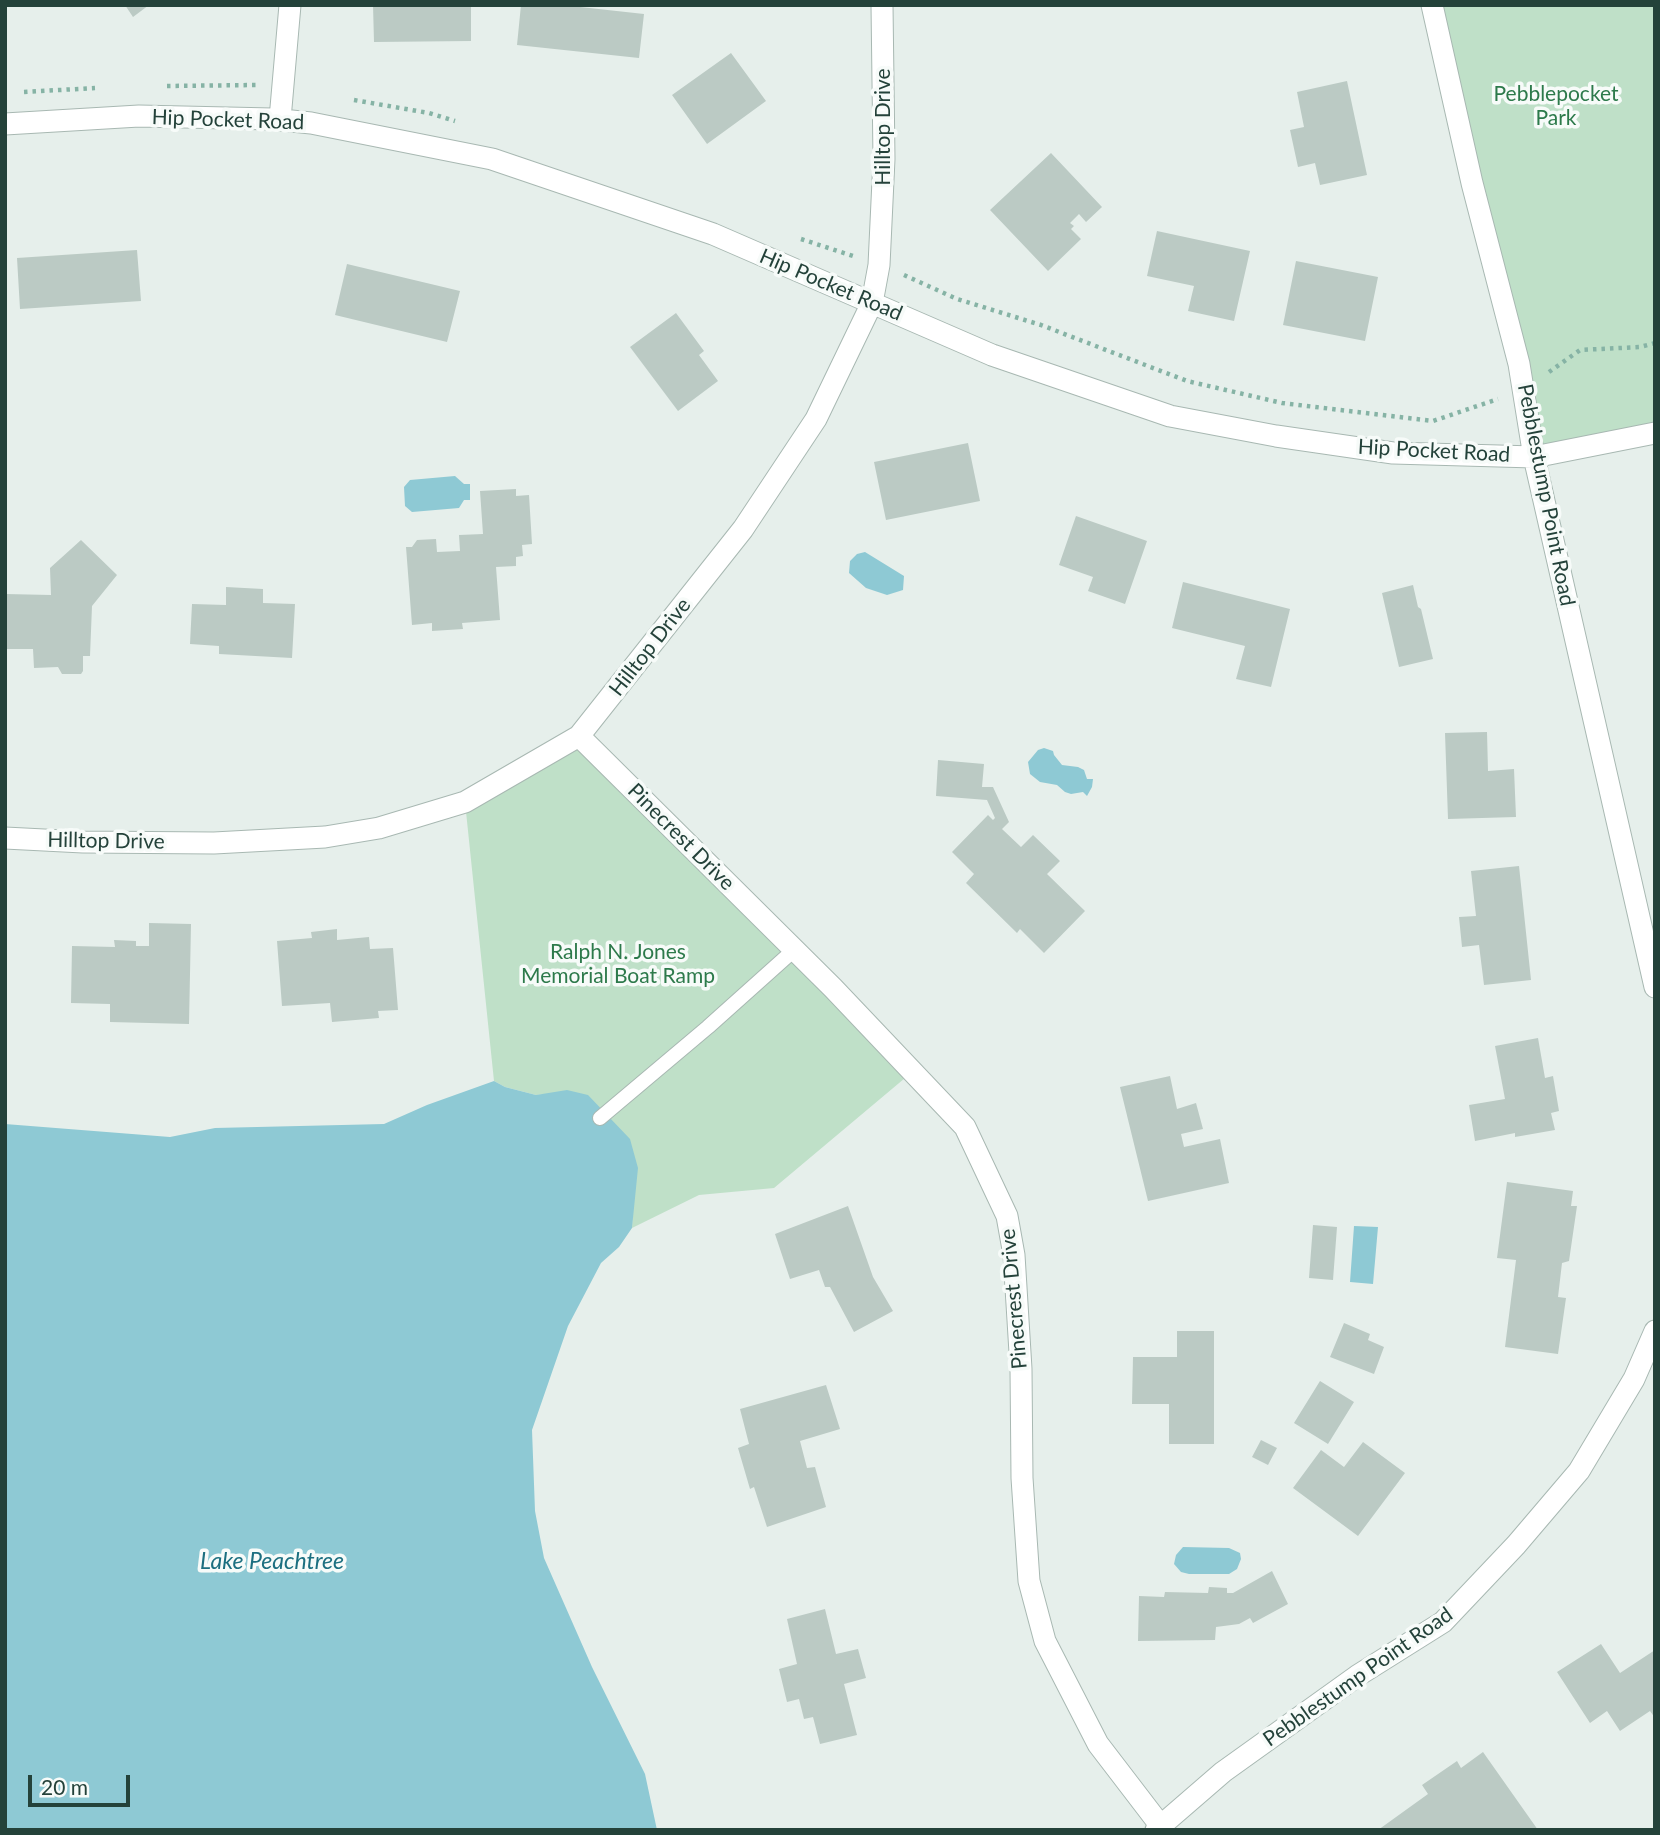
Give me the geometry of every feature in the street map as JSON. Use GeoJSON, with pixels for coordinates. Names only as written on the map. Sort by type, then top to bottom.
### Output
{"type":"FeatureCollection","features":[{"type":"Feature","properties":{"kind":"street"},"geometry":{"type":"LineString","coordinates":[[280,120],[290,5]]}},
{"type":"Feature","properties":{"kind":"street","name":"Hilltop Drive"},"geometry":{"type":"LineString","coordinates":[[5,838],[214,844],[325,837],[379,828],[465,802],[579,736],[743,529],[817,419],[872,303],[879,264],[884,159],[883,5]]}},
{"type":"Feature","properties":{"kind":"street","name":"Pebblestump Point Road"},"geometry":{"type":"LineString","coordinates":[[1432,5],[1472,183],[1524,389],[1534,457],[1655,987]]}},
{"type":"Feature","properties":{"kind":"street","name":"Hip Pocket Road"},"geometry":{"type":"LineString","coordinates":[[5,124],[139,116],[280,120],[311,123],[492,159],[713,234],[992,355],[1170,416],[1276,436],[1393,453],[1534,457],[1655,433]]}},
{"type":"Feature","properties":{"kind":"street","name":"Pinecrest Drive"},"geometry":{"type":"LineString","coordinates":[[579,736],[794,950],[965,1127],[1007,1216],[1014,1255],[1021,1369],[1022,1478],[1029,1581],[1045,1642],[1098,1744],[1158,1828]]}},
{"type":"Feature","properties":{"kind":"street","name":"Pebblestump Point Road"},"geometry":{"type":"LineString","coordinates":[[1158,1828],[1220,1774],[1357,1676],[1443,1622],[1516,1545],[1579,1471],[1634,1379],[1655,1331]]}},
{"type":"Feature","properties":{"kind":"lane"},"geometry":{"type":"LineString","coordinates":[[600,1118],[794,950]]}},
{"type":"Feature","properties":{"kind":"path"},"geometry":{"type":"LineString","coordinates":[[1524,389],[1580,350],[1640,347],[1655,343]]}},
{"type":"Feature","properties":{"kind":"green space","name":"Pebblepocket Park"},"geometry":{"type":"Polygon","coordinates":[[[1432,5],[1655,5],[1655,436],[1534,457],[1432,5]]]}},
{"type":"Feature","properties":{"kind":"green space","name":"Ralph N. Jones Memorial Boat Ramp"},"geometry":{"type":"Polygon","coordinates":[[[579,736],[911,1073],[774,1188],[699,1195],[632,1228],[633,1208],[549,1094],[536,1095],[505,1087],[494,1081],[465,802],[579,736]]]}},
{"type":"Feature","properties":{"kind":"water"},"geometry":{"type":"Polygon","coordinates":[[[455,476],[464,484],[470,484],[470,500],[464,500],[459,508],[412,512],[405,506],[404,487],[410,480],[455,476]]]}},
{"type":"Feature","properties":{"kind":"water"},"geometry":{"type":"Polygon","coordinates":[[[865,552],[904,576],[903,590],[887,595],[866,588],[849,573],[850,561],[857,554],[865,552]]]}},
{"type":"Feature","properties":{"kind":"water"},"geometry":{"type":"Polygon","coordinates":[[[1044,748],[1053,751],[1062,765],[1078,767],[1084,770],[1087,779],[1093,779],[1087,796],[1083,792],[1065,792],[1057,785],[1040,782],[1030,774],[1028,762],[1038,750],[1044,748]]]}},
{"type":"Feature","properties":{"kind":"water","name":"Lake Peachtree"},"geometry":{"type":"Polygon","coordinates":[[[494,1081],[505,1087],[536,1095],[567,1090],[588,1095],[630,1139],[638,1168],[632,1228],[619,1247],[601,1263],[568,1326],[532,1430],[535,1511],[544,1558],[592,1667],[645,1774],[657,1830],[5,1830],[5,1124],[170,1137],[215,1128],[384,1124],[494,1081]]]}},
{"type":"Feature","properties":{"kind":"water"},"geometry":{"type":"Polygon","coordinates":[[[1354,1226],[1378,1227],[1373,1284],[1350,1282],[1354,1226]]]}},
{"type":"Feature","properties":{"kind":"water"},"geometry":{"type":"Polygon","coordinates":[[[1183,1547],[1229,1548],[1240,1553],[1241,1559],[1237,1569],[1229,1574],[1189,1574],[1181,1572],[1174,1564],[1176,1555],[1183,1547]]]}},
{"type":"Feature","properties":{"kind":"building"},"geometry":{"type":"Polygon","coordinates":[[[125,5],[149,5],[133,17],[125,5]]]}},
{"type":"Feature","properties":{"kind":"building"},"geometry":{"type":"Polygon","coordinates":[[[373,5],[471,5],[471,41],[374,42],[373,5]]]}},
{"type":"Feature","properties":{"kind":"building"},"geometry":{"type":"Polygon","coordinates":[[[521,5],[562,5],[644,14],[639,58],[517,45],[521,5]]]}},
{"type":"Feature","properties":{"kind":"building"},"geometry":{"type":"Polygon","coordinates":[[[731,53],[766,101],[707,144],[672,95],[731,53]]]}},
{"type":"Feature","properties":{"kind":"building"},"geometry":{"type":"Polygon","coordinates":[[[1347,81],[1367,175],[1320,185],[1315,163],[1298,167],[1290,130],[1304,127],[1297,92],[1347,81]]]}},
{"type":"Feature","properties":{"kind":"building"},"geometry":{"type":"Polygon","coordinates":[[[1051,153],[1102,207],[1086,222],[1079,214],[1070,223],[1074,226],[1071,229],[1081,239],[1048,271],[990,210],[1051,153]]]}},
{"type":"Feature","properties":{"kind":"building"},"geometry":{"type":"Polygon","coordinates":[[[1157,231],[1250,251],[1234,321],[1188,311],[1194,286],[1147,276],[1157,231]]]}},
{"type":"Feature","properties":{"kind":"building"},"geometry":{"type":"Polygon","coordinates":[[[137,250],[141,301],[20,309],[17,258],[137,250]]]}},
{"type":"Feature","properties":{"kind":"building"},"geometry":{"type":"Polygon","coordinates":[[[1296,261],[1378,277],[1365,341],[1283,325],[1296,261]]]}},
{"type":"Feature","properties":{"kind":"building"},"geometry":{"type":"Polygon","coordinates":[[[347,264],[460,291],[447,342],[335,315],[347,264]]]}},
{"type":"Feature","properties":{"kind":"building"},"geometry":{"type":"Polygon","coordinates":[[[676,313],[704,351],[699,355],[718,381],[678,411],[630,347],[676,313]]]}},
{"type":"Feature","properties":{"kind":"building"},"geometry":{"type":"Polygon","coordinates":[[[968,443],[980,501],[886,520],[874,462],[968,443]]]}},
{"type":"Feature","properties":{"kind":"building"},"geometry":{"type":"Polygon","coordinates":[[[516,489],[516,496],[529,495],[532,544],[522,545],[523,556],[516,557],[516,566],[496,567],[500,620],[462,623],[463,629],[432,631],[432,623],[412,625],[406,547],[412,547],[417,540],[436,539],[437,552],[460,551],[459,535],[483,534],[480,491],[516,489]]]}},
{"type":"Feature","properties":{"kind":"building"},"geometry":{"type":"Polygon","coordinates":[[[1076,516],[1147,541],[1125,604],[1088,591],[1093,577],[1059,565],[1076,516]]]}},
{"type":"Feature","properties":{"kind":"building"},"geometry":{"type":"Polygon","coordinates":[[[81,540],[117,575],[92,606],[90,656],[83,656],[81,674],[62,674],[58,667],[34,668],[33,649],[5,649],[5,594],[51,595],[50,568],[81,540]]]}},
{"type":"Feature","properties":{"kind":"building"},"geometry":{"type":"Polygon","coordinates":[[[1183,582],[1290,609],[1271,687],[1236,679],[1245,646],[1172,628],[1183,582]]]}},
{"type":"Feature","properties":{"kind":"building"},"geometry":{"type":"Polygon","coordinates":[[[1413,585],[1433,659],[1399,667],[1382,593],[1413,585]]]}},
{"type":"Feature","properties":{"kind":"building"},"geometry":{"type":"Polygon","coordinates":[[[226,587],[263,589],[263,603],[295,604],[292,658],[219,654],[219,646],[190,644],[192,604],[226,605],[226,587]]]}},
{"type":"Feature","properties":{"kind":"building"},"geometry":{"type":"Polygon","coordinates":[[[1487,732],[1488,771],[1514,769],[1516,817],[1448,819],[1445,733],[1487,732]]]}},
{"type":"Feature","properties":{"kind":"building"},"geometry":{"type":"Polygon","coordinates":[[[938,760],[984,764],[982,787],[993,787],[1009,822],[1002,829],[1021,847],[1033,835],[1060,861],[1047,874],[1085,911],[1044,953],[1020,929],[1017,933],[966,883],[974,874],[952,852],[988,815],[993,820],[995,818],[987,800],[936,796],[938,760]]]}},
{"type":"Feature","properties":{"kind":"building"},"geometry":{"type":"Polygon","coordinates":[[[1519,866],[1531,980],[1484,985],[1479,945],[1462,947],[1459,917],[1476,916],[1471,871],[1519,866]]]}},
{"type":"Feature","properties":{"kind":"building"},"geometry":{"type":"Polygon","coordinates":[[[149,923],[191,924],[189,1024],[110,1022],[110,1004],[71,1003],[72,946],[115,947],[114,940],[136,941],[136,946],[149,946],[149,923]]]}},
{"type":"Feature","properties":{"kind":"building"},"geometry":{"type":"Polygon","coordinates":[[[337,929],[337,940],[369,937],[370,949],[393,948],[398,1010],[378,1011],[379,1018],[332,1022],[330,1003],[282,1006],[277,941],[312,938],[311,932],[337,929]]]}},
{"type":"Feature","properties":{"kind":"building"},"geometry":{"type":"Polygon","coordinates":[[[1538,1038],[1545,1078],[1553,1076],[1559,1111],[1551,1113],[1555,1130],[1515,1137],[1515,1133],[1475,1141],[1469,1105],[1505,1099],[1495,1046],[1538,1038]]]}},
{"type":"Feature","properties":{"kind":"building"},"geometry":{"type":"Polygon","coordinates":[[[1170,1076],[1177,1109],[1196,1103],[1203,1129],[1181,1134],[1184,1147],[1220,1139],[1229,1183],[1148,1201],[1120,1087],[1170,1076]]]}},
{"type":"Feature","properties":{"kind":"building"},"geometry":{"type":"Polygon","coordinates":[[[1507,1182],[1573,1191],[1571,1206],[1577,1206],[1569,1261],[1562,1263],[1558,1297],[1566,1298],[1558,1354],[1505,1347],[1516,1260],[1497,1258],[1507,1182]]]}},
{"type":"Feature","properties":{"kind":"building"},"geometry":{"type":"Polygon","coordinates":[[[848,1206],[873,1277],[893,1311],[854,1332],[830,1287],[825,1287],[819,1270],[790,1279],[775,1234],[848,1206]]]}},
{"type":"Feature","properties":{"kind":"building"},"geometry":{"type":"Polygon","coordinates":[[[1313,1225],[1337,1227],[1333,1280],[1309,1278],[1313,1225]]]}},
{"type":"Feature","properties":{"kind":"building"},"geometry":{"type":"Polygon","coordinates":[[[1344,1323],[1370,1334],[1368,1340],[1384,1347],[1374,1374],[1330,1357],[1344,1323]]]}},
{"type":"Feature","properties":{"kind":"building"},"geometry":{"type":"Polygon","coordinates":[[[1177,1331],[1214,1331],[1214,1444],[1169,1444],[1169,1404],[1132,1404],[1133,1357],[1177,1357],[1177,1331]]]}},
{"type":"Feature","properties":{"kind":"building"},"geometry":{"type":"Polygon","coordinates":[[[1320,1381],[1354,1402],[1328,1444],[1294,1423],[1320,1381]]]}},
{"type":"Feature","properties":{"kind":"building"},"geometry":{"type":"Polygon","coordinates":[[[826,1385],[840,1429],[800,1441],[807,1468],[815,1467],[826,1507],[767,1527],[754,1487],[750,1489],[738,1448],[749,1444],[740,1409],[826,1385]]]}},
{"type":"Feature","properties":{"kind":"building"},"geometry":{"type":"Polygon","coordinates":[[[1261,1440],[1277,1448],[1268,1465],[1252,1457],[1261,1440]]]}},
{"type":"Feature","properties":{"kind":"building"},"geometry":{"type":"Polygon","coordinates":[[[1363,1442],[1405,1473],[1358,1536],[1293,1488],[1321,1450],[1344,1467],[1363,1442]]]}},
{"type":"Feature","properties":{"kind":"building"},"geometry":{"type":"Polygon","coordinates":[[[1272,1571],[1288,1604],[1253,1623],[1250,1618],[1239,1624],[1216,1627],[1215,1640],[1138,1641],[1139,1596],[1164,1597],[1165,1592],[1208,1593],[1209,1587],[1227,1588],[1227,1593],[1233,1593],[1272,1571]]]}},
{"type":"Feature","properties":{"kind":"building"},"geometry":{"type":"Polygon","coordinates":[[[825,1609],[836,1654],[858,1649],[866,1678],[844,1684],[857,1735],[820,1744],[813,1717],[804,1719],[799,1699],[787,1702],[779,1669],[797,1664],[787,1619],[825,1609]]]}},
{"type":"Feature","properties":{"kind":"building"},"geometry":{"type":"Polygon","coordinates":[[[1601,1644],[1620,1673],[1655,1650],[1655,1718],[1650,1711],[1620,1731],[1607,1711],[1590,1723],[1557,1672],[1601,1644]]]}},
{"type":"Feature","properties":{"kind":"building"},"geometry":{"type":"Polygon","coordinates":[[[1483,1752],[1538,1830],[1378,1830],[1428,1794],[1422,1785],[1457,1761],[1461,1768],[1483,1752]]]}}]}
